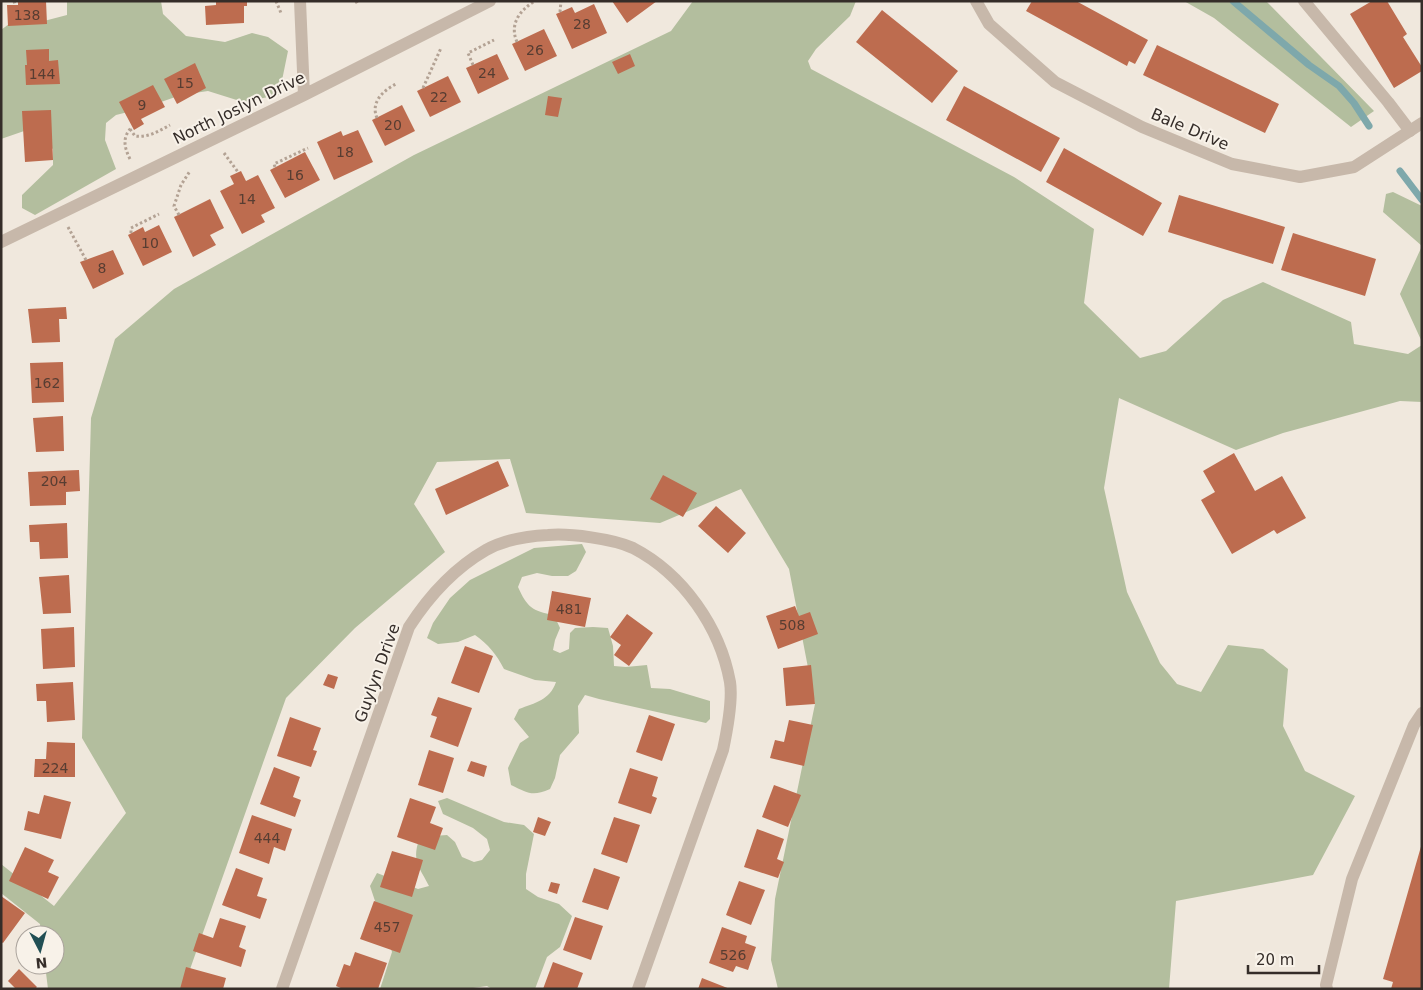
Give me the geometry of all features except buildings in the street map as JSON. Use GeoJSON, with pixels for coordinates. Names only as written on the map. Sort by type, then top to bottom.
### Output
{"type":"FeatureCollection","features":[{"type":"Feature","properties":{"kind":"street"},"geometry":{"type":"LineString","coordinates":[[300,1],[304,95]]}},
{"type":"Feature","properties":{"kind":"street","name":"North Joslyn Drive"},"geometry":{"type":"LineString","coordinates":[[1,242],[304,95],[490,1]]}},
{"type":"Feature","properties":{"kind":"street","name":"Bale Drive"},"geometry":{"type":"LineString","coordinates":[[976,1],[989,24],[1055,82],[1142,127],[1232,164],[1300,177],[1354,166],[1422,123]]}},
{"type":"Feature","properties":{"kind":"street"},"geometry":{"type":"LineString","coordinates":[[1304,1],[1410,131]]}},
{"type":"Feature","properties":{"kind":"street","name":"Guylyn Drive"},"geometry":{"type":"LineString","coordinates":[[282,989],[409,627],[423,605],[452,574],[487,550],[524,536],[564,534],[601,540],[632,548],[665,570],[683,587],[710,624],[722,651],[730,684],[729,719],[723,750],[638,989]]}},
{"type":"Feature","properties":{"kind":"street"},"geometry":{"type":"LineString","coordinates":[[1326,989],[1352,879],[1414,726],[1422,713]]}},
{"type":"Feature","properties":{"kind":"path"},"geometry":{"type":"LineString","coordinates":[[276,1],[283,18]]}},
{"type":"Feature","properties":{"kind":"path"},"geometry":{"type":"LineString","coordinates":[[517,42],[514,35],[518,16],[524,8],[535,1]]}},
{"type":"Feature","properties":{"kind":"path"},"geometry":{"type":"LineString","coordinates":[[560,12],[561,1]]}},
{"type":"Feature","properties":{"kind":"path"},"geometry":{"type":"LineString","coordinates":[[473,65],[468,53],[494,40]]}},
{"type":"Feature","properties":{"kind":"path"},"geometry":{"type":"LineString","coordinates":[[423,88],[442,48]]}},
{"type":"Feature","properties":{"kind":"path"},"geometry":{"type":"LineString","coordinates":[[377,118],[375,113],[376,103],[386,88],[396,84]]}},
{"type":"Feature","properties":{"kind":"path"},"geometry":{"type":"LineString","coordinates":[[139,175],[127,153],[124,136],[131,128],[135,136],[141,137],[149,136],[170,125]]}},
{"type":"Feature","properties":{"kind":"path"},"geometry":{"type":"LineString","coordinates":[[275,167],[274,164],[308,148]]}},
{"type":"Feature","properties":{"kind":"path"},"geometry":{"type":"LineString","coordinates":[[179,214],[174,206],[181,185],[194,164]]}},
{"type":"Feature","properties":{"kind":"path"},"geometry":{"type":"LineString","coordinates":[[60,213],[86,260]]}},
{"type":"Feature","properties":{"kind":"path"},"geometry":{"type":"LineString","coordinates":[[131,233],[131,228],[159,214]]}},
{"type":"Feature","properties":{"kind":"green space"},"geometry":{"type":"Polygon","coordinates":[[[67,1],[161,1],[163,14],[186,36],[225,42],[252,33],[268,37],[288,51],[279,95],[243,102],[208,91],[181,95],[144,108],[116,115],[106,123],[105,140],[116,169],[35,215],[22,208],[22,195],[53,165],[53,149],[27,130],[1,139],[1,30],[13,21],[44,21],[67,15],[67,1]]]}},
{"type":"Feature","properties":{"kind":"green space"},"geometry":{"type":"Polygon","coordinates":[[[693,1],[856,1],[850,16],[816,49],[808,61],[811,69],[1014,177],[1094,229],[1084,303],[1140,358],[1166,351],[1223,300],[1263,282],[1351,322],[1354,344],[1408,354],[1422,345],[1422,402],[1400,401],[1283,433],[1236,450],[1119,398],[1104,488],[1127,592],[1160,663],[1177,684],[1201,692],[1228,645],[1263,649],[1288,669],[1283,726],[1305,771],[1355,796],[1313,875],[1176,901],[1169,989],[778,989],[771,960],[775,899],[815,704],[789,569],[741,489],[660,523],[526,513],[510,459],[437,462],[414,504],[445,552],[355,628],[286,698],[183,989],[48,989],[46,975],[65,975],[65,925],[40,925],[1,893],[1,864],[54,906],[126,813],[82,738],[91,418],[115,339],[174,289],[414,155],[671,31],[693,1]]]}},
{"type":"Feature","properties":{"kind":"green space"},"geometry":{"type":"Polygon","coordinates":[[[1184,1],[1266,1],[1374,111],[1351,127],[1214,18],[1184,1]]]}},
{"type":"Feature","properties":{"kind":"green space"},"geometry":{"type":"Polygon","coordinates":[[[1393,192],[1422,206],[1422,246],[1383,212],[1386,194],[1393,192]]]}},
{"type":"Feature","properties":{"kind":"green space"},"geometry":{"type":"Polygon","coordinates":[[[1422,246],[1422,342],[1400,294],[1422,246]]]}},
{"type":"Feature","properties":{"kind":"green space"},"geometry":{"type":"Polygon","coordinates":[[[582,544],[586,552],[576,571],[568,576],[552,576],[537,573],[522,577],[518,587],[524,599],[531,607],[540,612],[554,615],[560,628],[553,650],[560,653],[569,649],[570,633],[575,628],[608,628],[613,646],[614,666],[647,665],[651,688],[670,689],[710,701],[710,719],[706,723],[585,695],[578,706],[579,733],[560,755],[555,778],[550,789],[539,793],[530,793],[511,785],[508,768],[520,743],[529,737],[514,719],[519,709],[546,697],[556,682],[535,680],[504,669],[492,650],[475,635],[458,642],[438,644],[427,638],[433,623],[450,598],[470,580],[534,548],[582,544]]]}},
{"type":"Feature","properties":{"kind":"green space"},"geometry":{"type":"Polygon","coordinates":[[[447,798],[504,822],[524,825],[534,834],[526,874],[526,889],[538,897],[559,904],[572,916],[560,947],[547,957],[535,989],[492,989],[487,986],[466,989],[380,989],[392,952],[370,886],[377,873],[418,889],[429,886],[416,858],[420,837],[447,835],[455,842],[462,857],[474,862],[482,860],[490,850],[487,839],[473,828],[443,814],[438,801],[447,798]]]}},
{"type":"Feature","properties":{"kind":"waterway"},"geometry":{"type":"LineString","coordinates":[[1233,1],[1309,65],[1339,86],[1354,103],[1369,126]]}},
{"type":"Feature","properties":{"kind":"waterway"},"geometry":{"type":"LineString","coordinates":[[1400,171],[1422,200]]}}]}
